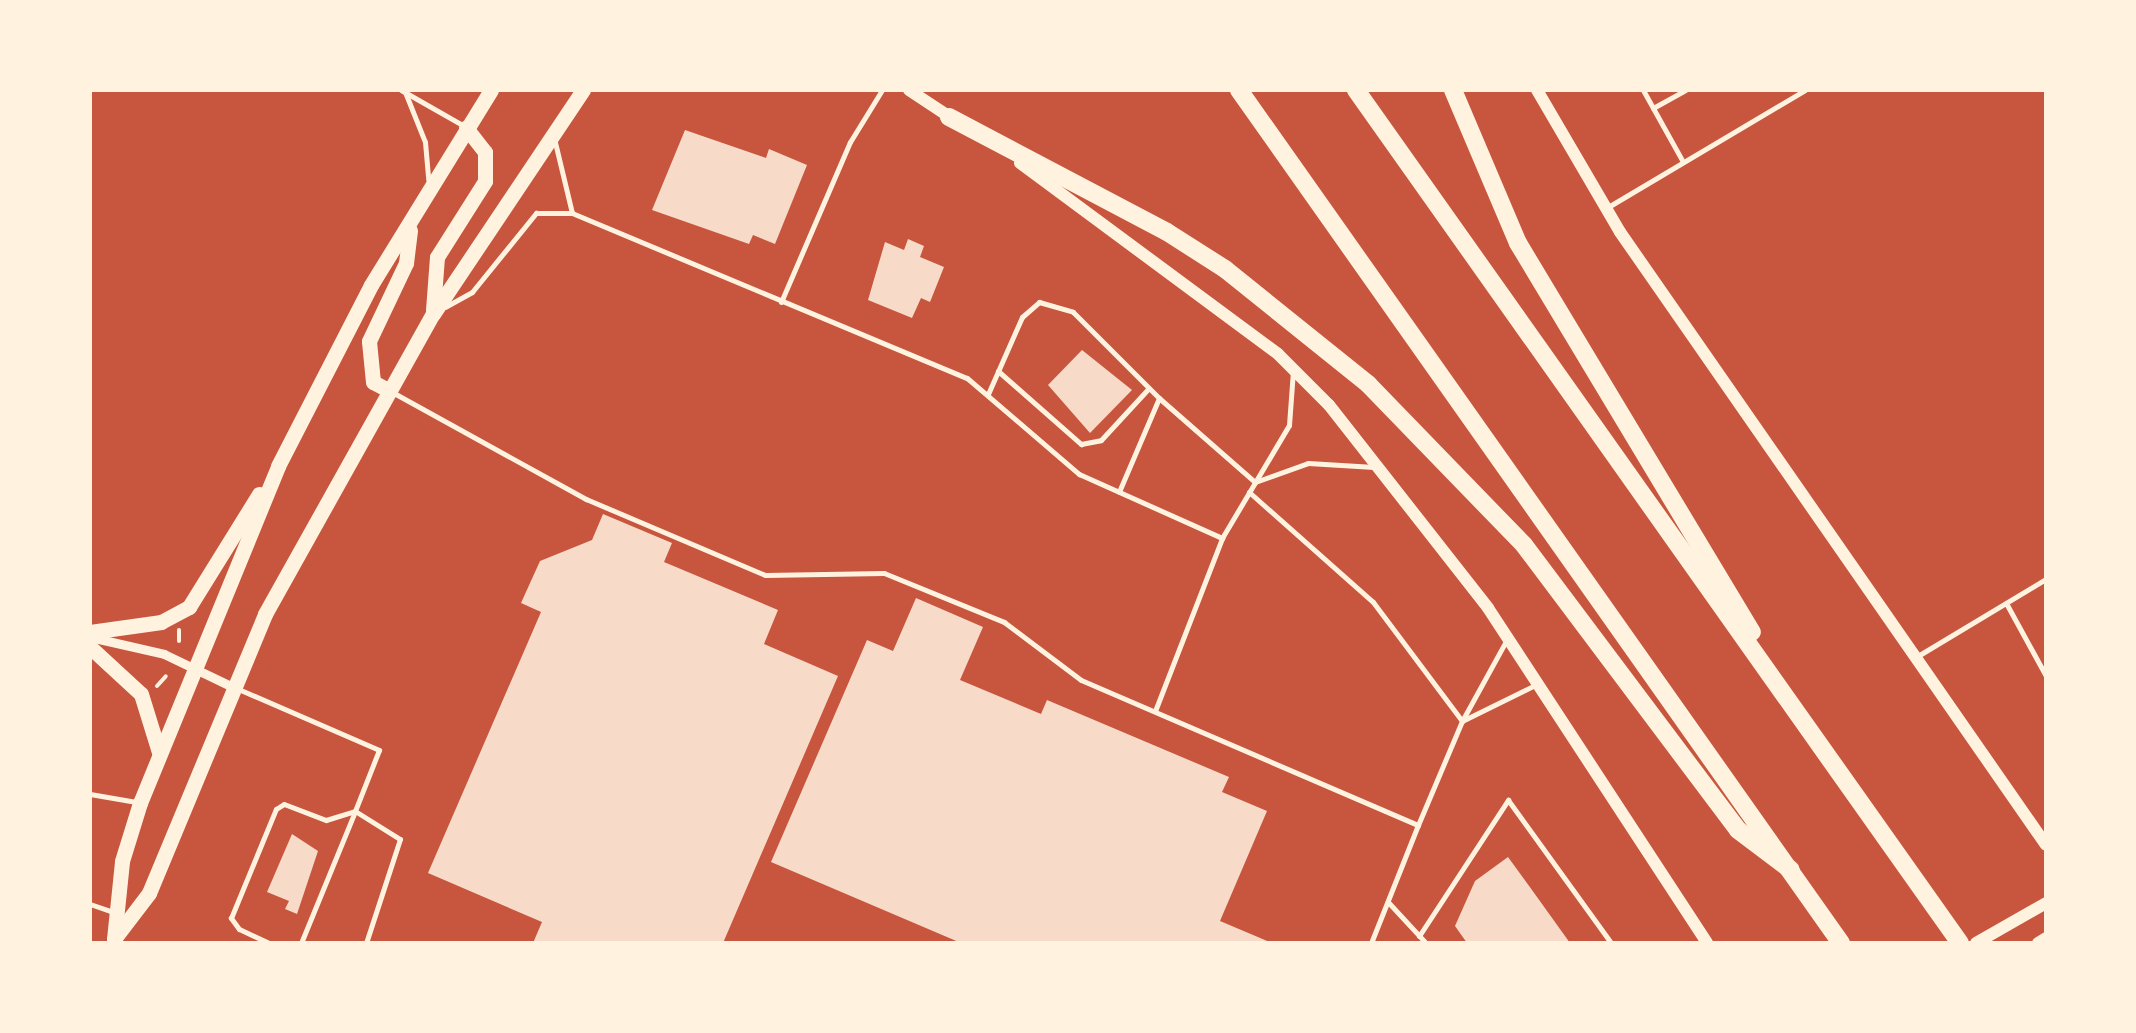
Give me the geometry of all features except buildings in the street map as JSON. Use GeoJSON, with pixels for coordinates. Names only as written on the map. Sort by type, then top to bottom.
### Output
{"type":"FeatureCollection","features":[{"type":"Feature","properties":{"kind":"highway"},"geometry":{"type":"LineString","coordinates":[[1239,90],[1841,943]]}},
{"type":"Feature","properties":{"kind":"highway"},"geometry":{"type":"LineString","coordinates":[[1356,90],[1960,943]]}},
{"type":"Feature","properties":{"kind":"highway"},"geometry":{"type":"LineString","coordinates":[[1453,90],[1518,243],[1735,600],[1782,690]]}},
{"type":"Feature","properties":{"kind":"highway"},"geometry":{"type":"LineString","coordinates":[[949,117],[1168,232],[1225,269],[1368,384],[1524,546],[1738,830],[1790,870]]}},
{"type":"Feature","properties":{"kind":"main road"},"geometry":{"type":"LineString","coordinates":[[113,941],[122,862],[140,803],[278,466],[370,285],[491,90]]}},
{"type":"Feature","properties":{"kind":"main road"},"geometry":{"type":"LineString","coordinates":[[113,941],[149,894],[265,614],[432,314],[583,90]]}},
{"type":"Feature","properties":{"kind":"main road"},"geometry":{"type":"LineString","coordinates":[[909,90],[1077,200],[1293,368],[1381,468],[1507,638],[1707,943]]}},
{"type":"Feature","properties":{"kind":"main road"},"geometry":{"type":"LineString","coordinates":[[1538,90],[1606,208],[2046,845]]}},
{"type":"Feature","properties":{"kind":"main road"},"geometry":{"type":"LineString","coordinates":[[432,314],[437,258],[485,181],[485,152],[466,128]]}},
{"type":"Feature","properties":{"kind":"main road"},"geometry":{"type":"LineString","coordinates":[[390,391],[373,382],[369,341],[406,264],[410,226]]}},
{"type":"Feature","properties":{"kind":"main road"},"geometry":{"type":"LineString","coordinates":[[90,634],[162,622],[189,608],[278,466]]}},
{"type":"Feature","properties":{"kind":"main road"},"geometry":{"type":"LineString","coordinates":[[90,647],[142,694],[159,752]]}},
{"type":"Feature","properties":{"kind":"main road"},"geometry":{"type":"LineString","coordinates":[[1976,943],[2046,904]]}},
{"type":"Feature","properties":{"kind":"main road"},"geometry":{"type":"LineString","coordinates":[[2038,943],[2046,938]]}},
{"type":"Feature","properties":{"kind":"street"},"geometry":{"type":"LineString","coordinates":[[90,634],[139,645],[195,666],[233,687]]}},
{"type":"Feature","properties":{"kind":"lane"},"geometry":{"type":"LineString","coordinates":[[781,302],[850,142],[882,90]]}},
{"type":"Feature","properties":{"kind":"lane"},"geometry":{"type":"LineString","coordinates":[[1643,90],[1683,162]]}},
{"type":"Feature","properties":{"kind":"lane"},"geometry":{"type":"LineString","coordinates":[[1653,108],[1685,90]]}},
{"type":"Feature","properties":{"kind":"lane"},"geometry":{"type":"LineString","coordinates":[[1606,208],[1805,90]]}},
{"type":"Feature","properties":{"kind":"lane"},"geometry":{"type":"LineString","coordinates":[[403,91],[466,128]]}},
{"type":"Feature","properties":{"kind":"lane"},"geometry":{"type":"LineString","coordinates":[[403,91],[425,142],[426,198]]}},
{"type":"Feature","properties":{"kind":"lane"},"geometry":{"type":"LineString","coordinates":[[554,138],[572,213]]}},
{"type":"Feature","properties":{"kind":"lane"},"geometry":{"type":"LineString","coordinates":[[432,314],[472,292],[536,213],[572,213],[967,378],[1079,474],[1222,538]]}},
{"type":"Feature","properties":{"kind":"lane"},"geometry":{"type":"LineString","coordinates":[[988,394],[1022,317],[1038,302],[1073,312],[1159,398],[1255,482]]}},
{"type":"Feature","properties":{"kind":"lane"},"geometry":{"type":"LineString","coordinates":[[1155,711],[1222,538],[1289,425],[1293,368]]}},
{"type":"Feature","properties":{"kind":"lane"},"geometry":{"type":"LineString","coordinates":[[998,371],[1081,444],[1101,440],[1149,388]]}},
{"type":"Feature","properties":{"kind":"lane"},"geometry":{"type":"LineString","coordinates":[[390,391],[586,498],[765,575],[884,574],[1004,622],[1081,680],[1418,825]]}},
{"type":"Feature","properties":{"kind":"lane"},"geometry":{"type":"LineString","coordinates":[[1119,492],[1159,398]]}},
{"type":"Feature","properties":{"kind":"lane"},"geometry":{"type":"LineString","coordinates":[[1255,482],[1308,462],[1381,468]]}},
{"type":"Feature","properties":{"kind":"lane"},"geometry":{"type":"LineString","coordinates":[[1250,492],[1374,602],[1462,721]]}},
{"type":"Feature","properties":{"kind":"lane"},"geometry":{"type":"LineString","coordinates":[[1914,658],[2046,579]]}},
{"type":"Feature","properties":{"kind":"lane"},"geometry":{"type":"LineString","coordinates":[[2006,603],[2046,676]]}},
{"type":"Feature","properties":{"kind":"lane"},"geometry":{"type":"LineString","coordinates":[[1371,943],[1462,721],[1507,638]]}},
{"type":"Feature","properties":{"kind":"lane"},"geometry":{"type":"LineString","coordinates":[[1462,721],[1537,684]]}},
{"type":"Feature","properties":{"kind":"lane"},"geometry":{"type":"LineString","coordinates":[[233,687],[379,750],[301,943]]}},
{"type":"Feature","properties":{"kind":"lane"},"geometry":{"type":"LineString","coordinates":[[90,794],[140,803]]}},
{"type":"Feature","properties":{"kind":"lane"},"geometry":{"type":"LineString","coordinates":[[1419,936],[1508,800],[1611,943]]}},
{"type":"Feature","properties":{"kind":"lane"},"geometry":{"type":"LineString","coordinates":[[269,943],[239,929],[231,918],[276,809],[284,804],[326,820],[356,811],[400,839],[366,943]]}},
{"type":"Feature","properties":{"kind":"lane"},"geometry":{"type":"LineString","coordinates":[[1388,902],[1426,943]]}},
{"type":"Feature","properties":{"kind":"lane"},"geometry":{"type":"LineString","coordinates":[[90,904],[117,914]]}},
{"type":"Feature","properties":{"kind":"path"},"geometry":{"type":"LineString","coordinates":[[179,641],[187,638]]}},
{"type":"Feature","properties":{"kind":"path"},"geometry":{"type":"LineString","coordinates":[[166,676],[169,686]]}}]}
